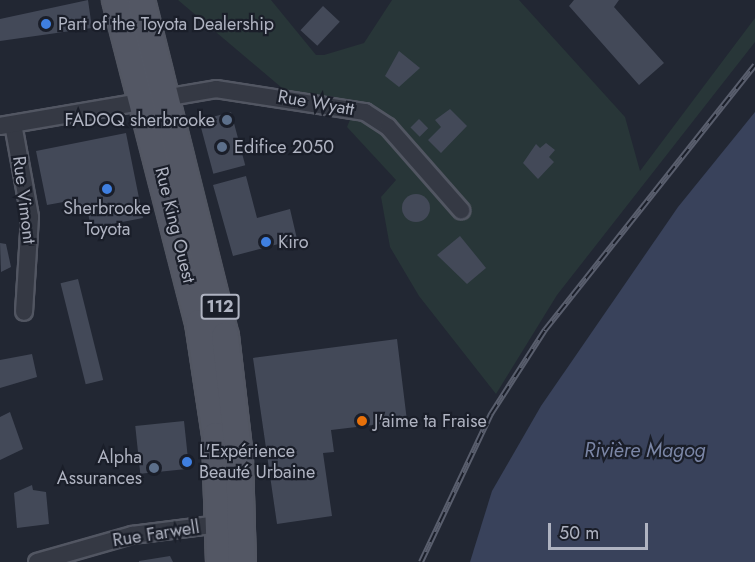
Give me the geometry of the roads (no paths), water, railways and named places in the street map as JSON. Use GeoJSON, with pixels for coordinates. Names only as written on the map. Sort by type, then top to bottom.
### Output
{"type":"FeatureCollection","features":[{"type":"Feature","properties":{"kind":"main road","name":"Rue King Ouest"},"geometry":{"type":"LineString","coordinates":[[116,0],[155,99]]}},
{"type":"Feature","properties":{"kind":"main road","name":"Rue King Ouest"},"geometry":{"type":"LineString","coordinates":[[141,0],[155,99],[199,323],[231,523],[242,562]]}},
{"type":"Feature","properties":{"kind":"main road","name":"Rue King Ouest"},"geometry":{"type":"LineString","coordinates":[[220,562],[231,523]]}},
{"type":"Feature","properties":{"kind":"street","name":"Rue Wyatt"},"geometry":{"type":"LineString","coordinates":[[7,125],[155,99],[228,89],[365,112],[388,127],[461,210]]}},
{"type":"Feature","properties":{"kind":"street","name":"Rue Vimont"},"geometry":{"type":"LineString","coordinates":[[7,125],[31,236],[24,312]]}},
{"type":"Feature","properties":{"kind":"street","name":"Rue Farwell"},"geometry":{"type":"LineString","coordinates":[[37,562],[132,536],[231,523]]}},
{"type":"Feature","properties":{"kind":"water","name":"Rivière Magog"},"geometry":{"type":"Polygon","coordinates":[[[755,112],[755,562],[470,562],[492,491],[541,406],[678,207],[755,112]]]}},
{"type":"Feature","properties":{"kind":"railway"},"geometry":{"type":"LineString","coordinates":[[421,562],[491,414],[545,330],[755,65]]}},
{"type":"Feature","properties":{"kind":"place","name":"Part of the Toyota Dealership"},"geometry":{"type":"Point","coordinates":[46,24]}},
{"type":"Feature","properties":{"kind":"place","name":"FADOQ sherbrooke"},"geometry":{"type":"Point","coordinates":[227,120]}},
{"type":"Feature","properties":{"kind":"place","name":"Edifice 2050"},"geometry":{"type":"Point","coordinates":[222,147]}},
{"type":"Feature","properties":{"kind":"place","name":"Sherbrooke Toyota"},"geometry":{"type":"Point","coordinates":[107,189]}},
{"type":"Feature","properties":{"kind":"place","name":"Kiro"},"geometry":{"type":"Point","coordinates":[266,242]}},
{"type":"Feature","properties":{"kind":"place","name":"J'aime ta Fraise"},"geometry":{"type":"Point","coordinates":[362,421]}},
{"type":"Feature","properties":{"kind":"place","name":"L'Expérience Beauté Urbaine"},"geometry":{"type":"Point","coordinates":[187,462]}},
{"type":"Feature","properties":{"kind":"place","name":"Alpha Assurances"},"geometry":{"type":"Point","coordinates":[154,468]}}]}
